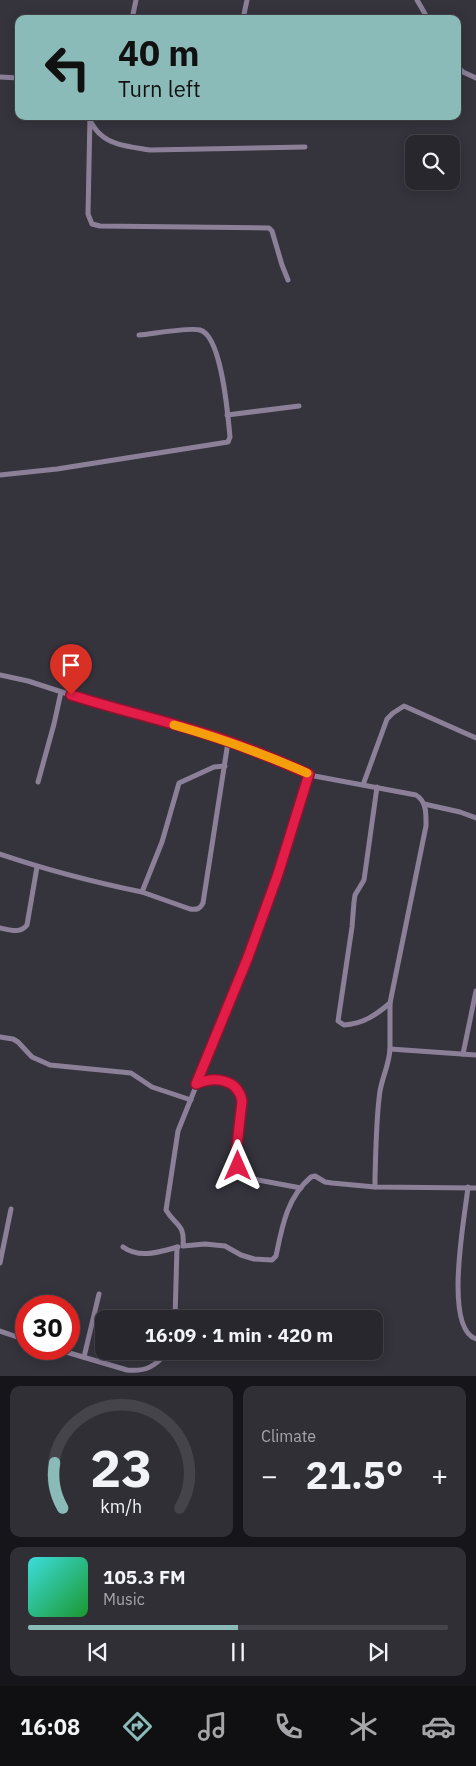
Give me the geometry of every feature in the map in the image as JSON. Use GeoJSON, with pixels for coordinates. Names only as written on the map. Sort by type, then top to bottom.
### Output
{"type":"FeatureCollection","features":[{"type":"Feature","properties":{"kind":"street"},"geometry":{"type":"LineString","coordinates":[[133,15],[136,0]]}},
{"type":"Feature","properties":{"kind":"street"},"geometry":{"type":"LineString","coordinates":[[244,15],[247,0]]}},
{"type":"Feature","properties":{"kind":"street"},"geometry":{"type":"LineString","coordinates":[[417,0],[426,15]]}},
{"type":"Feature","properties":{"kind":"street"},"geometry":{"type":"LineString","coordinates":[[461,70],[476,78]]}},
{"type":"Feature","properties":{"kind":"street"},"geometry":{"type":"LineString","coordinates":[[0,77],[15,78]]}},
{"type":"Feature","properties":{"kind":"street"},"geometry":{"type":"LineString","coordinates":[[90,120],[88,214],[92,224],[100,226],[269,228],[272,230],[288,280]]}},
{"type":"Feature","properties":{"kind":"street"},"geometry":{"type":"LineString","coordinates":[[91,120],[99,134],[110,140],[126,146],[150,150],[305,148]]}},
{"type":"Feature","properties":{"kind":"street"},"geometry":{"type":"LineString","coordinates":[[0,476],[226,443],[230,438],[227,415],[217,353],[209,336],[205,332],[194,329],[138,336]]}},
{"type":"Feature","properties":{"kind":"street"},"geometry":{"type":"LineString","coordinates":[[227,415],[299,406]]}},
{"type":"Feature","properties":{"kind":"street"},"geometry":{"type":"LineString","coordinates":[[0,674],[28,681],[120,711],[203,733],[266,755],[309,774],[416,795],[420,798],[426,810],[426,826],[390,1003],[390,1049],[388,1066],[379,1098],[375,1187]]}},
{"type":"Feature","properties":{"kind":"street"},"geometry":{"type":"LineString","coordinates":[[38,782],[61,692]]}},
{"type":"Feature","properties":{"kind":"street"},"geometry":{"type":"LineString","coordinates":[[363,785],[387,719],[404,706],[476,738]]}},
{"type":"Feature","properties":{"kind":"street"},"geometry":{"type":"LineString","coordinates":[[0,854],[101,884],[142,892],[198,909],[203,903],[228,742]]}},
{"type":"Feature","properties":{"kind":"street"},"geometry":{"type":"LineString","coordinates":[[142,892],[162,842],[179,783],[214,767],[225,766]]}},
{"type":"Feature","properties":{"kind":"street"},"geometry":{"type":"LineString","coordinates":[[183,1246],[184,1234],[182,1228],[170,1218],[166,1210],[178,1131],[252,948],[278,874],[309,774]]}},
{"type":"Feature","properties":{"kind":"street"},"geometry":{"type":"LineString","coordinates":[[376,787],[364,880],[355,895],[338,1020],[344,1025],[367,1020],[390,1003]]}},
{"type":"Feature","properties":{"kind":"street"},"geometry":{"type":"LineString","coordinates":[[424,804],[460,812],[476,818]]}},
{"type":"Feature","properties":{"kind":"street"},"geometry":{"type":"LineString","coordinates":[[0,928],[18,931],[26,925],[37,866]]}},
{"type":"Feature","properties":{"kind":"street"},"geometry":{"type":"LineString","coordinates":[[463,1054],[476,991]]}},
{"type":"Feature","properties":{"kind":"street"},"geometry":{"type":"LineString","coordinates":[[0,1036],[13,1039],[32,1057],[50,1065],[131,1073],[152,1087],[191,1100]]}},
{"type":"Feature","properties":{"kind":"street"},"geometry":{"type":"LineString","coordinates":[[390,1049],[476,1055]]}},
{"type":"Feature","properties":{"kind":"street"},"geometry":{"type":"LineString","coordinates":[[196,1084],[204,1081],[221,1080],[234,1085],[241,1094],[242,1101],[236,1154],[242,1175],[301,1188]]}},
{"type":"Feature","properties":{"kind":"street"},"geometry":{"type":"LineString","coordinates":[[123,1247],[137,1254],[145,1254],[183,1246],[205,1244],[225,1246],[241,1255],[254,1259],[272,1260],[276,1256],[283,1222],[291,1202],[308,1179],[315,1176],[325,1182],[375,1187],[476,1188]]}},
{"type":"Feature","properties":{"kind":"street"},"geometry":{"type":"LineString","coordinates":[[468,1187],[457,1295],[461,1323],[468,1335],[476,1339]]}},
{"type":"Feature","properties":{"kind":"street"},"geometry":{"type":"LineString","coordinates":[[0,1263],[11,1208]]}},
{"type":"Feature","properties":{"kind":"street"},"geometry":{"type":"LineString","coordinates":[[174,1310],[177,1248]]}},
{"type":"Feature","properties":{"kind":"street"},"geometry":{"type":"LineString","coordinates":[[84,1357],[98,1294]]}},
{"type":"Feature","properties":{"kind":"street"},"geometry":{"type":"LineString","coordinates":[[0,1331],[15,1336]]}},
{"type":"Feature","properties":{"kind":"street"},"geometry":{"type":"LineString","coordinates":[[80,1356],[127,1370],[139,1371],[151,1367],[158,1360]]}},
{"type":"Feature","properties":{"kind":"slow traffic"},"geometry":{"type":"LineString","coordinates":[[174,725],[266,755],[307,773]]}},
{"type":"Feature","properties":{"kind":"route"},"geometry":{"type":"LineString","coordinates":[[71,695],[120,711],[203,733],[266,755],[309,774],[278,874],[248,957],[196,1084],[214,1079],[221,1080],[234,1085],[241,1094],[240,1129],[236,1154],[238,1166]]}}]}
